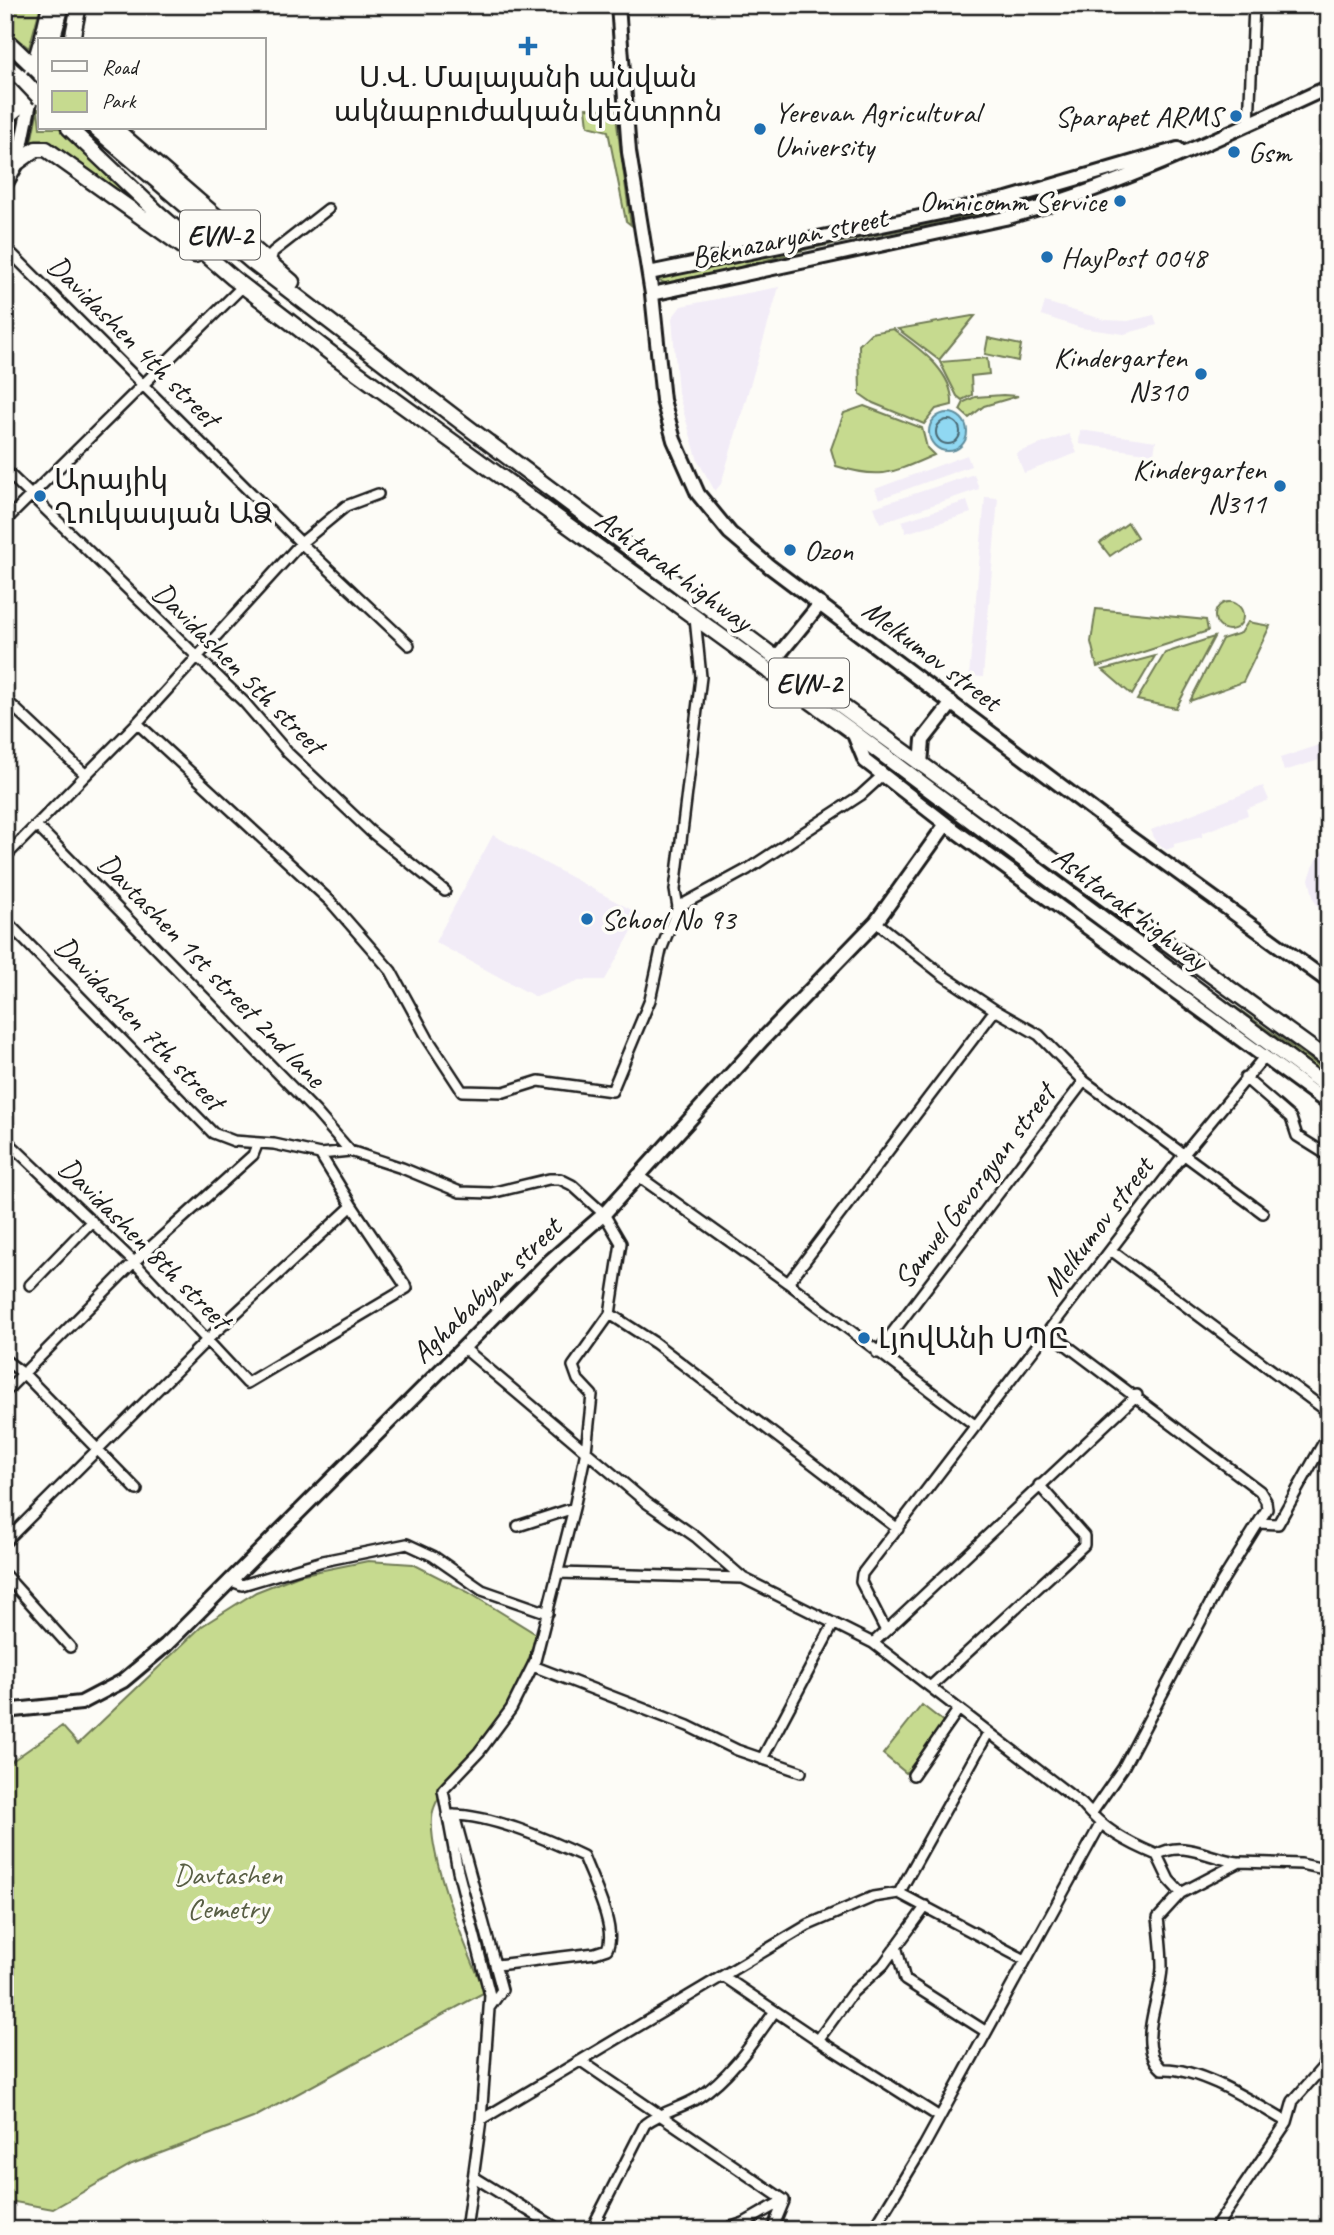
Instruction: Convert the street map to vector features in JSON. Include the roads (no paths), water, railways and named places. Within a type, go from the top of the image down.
[{"type":"main road","points":[[42,38],[50,5]]},
{"type":"main road","points":[[53,38],[62,5]]},
{"type":"main road","points":[[72,38],[79,5]]},
{"type":"main road","points":[[5,39],[37,71],[36,97]]},
{"type":"main road","points":[[5,64],[36,97]]},
{"type":"main road","points":[[5,104],[24,89],[37,71]]},
{"type":"main road","points":[[5,118],[36,97]]},
{"type":"main road","name":"Ashtarak highway","points":[[71,130],[158,213],[238,282],[333,355],[853,732],[1329,1088]]},
{"type":"main road","name":"Ashtarak highway","points":[[97,130],[190,212],[469,428],[776,658],[1329,1061]]},
{"type":"main road","points":[[116,130],[190,196],[270,261],[350,335]]},
{"type":"main road","points":[[18,162],[36,149],[46,149],[191,253],[238,282]]},
{"type":"main road","points":[[459,444],[469,428]]},
{"type":"main road","points":[[1140,949],[1152,933]]},
{"type":"street","name":"Melkumov street","points":[[618,5],[629,152],[652,294],[663,400],[688,475],[698,495],[730,533],[820,604],[1329,982]]},
{"type":"street","points":[[1249,122],[1254,5]]},
{"type":"street","name":"Beknazaryan street","points":[[652,294],[1005,218],[1058,204],[1162,164],[1329,85]]},
{"type":"street","points":[[5,185],[18,162],[36,97]]},
{"type":"street","name":"Beknazaryan street","points":[[649,273],[1007,199],[1160,155],[1249,122]]},
{"type":"street","points":[[5,151],[18,162]]},
{"type":"street","points":[[270,261],[272,252],[328,209]]},
{"type":"street","name":"Davidashen 4th street","points":[[5,247],[301,543],[409,645]]},
{"type":"street","points":[[5,521],[143,384],[238,282]]},
{"type":"street","name":"Davidashen 5th street","points":[[5,471],[244,702],[288,753],[370,831],[445,891]]},
{"type":"street","points":[[5,857],[137,723],[301,543],[346,506],[378,494]]},
{"type":"street","points":[[776,658],[820,604]]},
{"type":"street","points":[[137,723],[330,901],[391,971],[428,1039],[463,1091],[504,1092],[539,1081],[612,1091],[650,1000],[662,950],[678,907],[676,890],[701,677],[695,618]]},
{"type":"street","points":[[5,699],[86,775]]},
{"type":"street","points":[[921,764],[923,740],[952,703]]},
{"type":"street","points":[[853,732],[860,755],[883,775],[1329,1104]]},
{"type":"street","points":[[678,907],[748,869],[861,794],[883,775]]},
{"type":"street","name":"Aghababyan street","points":[[5,1711],[81,1703],[123,1681],[166,1645],[465,1349],[550,1261],[604,1214],[637,1175],[876,922],[946,824]]},
{"type":"street","name":"Davtashen 1st street 2nd lane","points":[[37,826],[316,1112],[350,1152]]},
{"type":"street","name":"Davidashen 7th street","points":[[5,920],[194,1117],[213,1133],[257,1145],[274,1144],[320,1154],[350,1152],[402,1168],[460,1192],[491,1193],[549,1179],[572,1185],[604,1214],[621,1243],[610,1314]]},
{"type":"street","points":[[876,922],[944,976],[1039,1035],[1084,1082],[1263,1213]]},
{"type":"street","points":[[788,1283],[995,1010]]},
{"type":"street","name":"Melkumov street","points":[[886,1631],[861,1582],[862,1574],[1184,1154],[1264,1057]]},
{"type":"street","points":[[1245,1078],[1291,1118],[1297,1136],[1329,1156]]},
{"type":"street","name":"Samvel Gevorqyan street","points":[[877,1353],[1084,1082]]},
{"type":"street","name":"Davidashen 8th street","points":[[5,1139],[134,1262],[247,1383],[407,1288],[352,1206]]},
{"type":"street","points":[[5,1392],[134,1262],[253,1155],[257,1145]]},
{"type":"street","points":[[5,1542],[208,1339],[352,1206],[320,1154]]},
{"type":"street","points":[[637,1175],[788,1283],[976,1426]]},
{"type":"street","points":[[30,1285],[92,1221]]},
{"type":"street","points":[[1112,1251],[1324,1409],[1329,1424]]},
{"type":"street","points":[[489,2008],[502,1992],[497,1965],[443,1790],[479,1752],[510,1709],[533,1666],[586,1451],[592,1395],[579,1380],[573,1366],[610,1314],[655,1343],[898,1529]]},
{"type":"street","points":[[1049,1332],[1137,1395],[1260,1491],[1267,1509],[1221,1583],[1123,1768],[1091,1815]]},
{"type":"street","points":[[465,1349],[647,1503],[696,1537],[743,1578],[873,1643],[1082,1804],[1100,1825],[1119,1839],[1157,1855],[1169,1880],[1181,1893]]},
{"type":"street","points":[[5,1360],[24,1374],[137,1490]]},
{"type":"street","points":[[873,1643],[1137,1395]]},
{"type":"street","points":[[1258,1523],[1278,1524],[1329,1433]]},
{"type":"street","points":[[930,1686],[1084,1545],[1084,1536],[1039,1485]]},
{"type":"street","points":[[519,1527],[574,1508]]},
{"type":"street","points":[[229,1580],[242,1585],[335,1558],[407,1544],[433,1556],[482,1590],[548,1613]]},
{"type":"street","points":[[558,1573],[743,1578]]},
{"type":"street","points":[[5,1575],[70,1647]]},
{"type":"street","points":[[762,1759],[834,1623]]},
{"type":"street","points":[[533,1666],[688,1726],[762,1759],[801,1772]]},
{"type":"street","points":[[913,1775],[958,1710]]},
{"type":"street","points":[[899,1894],[988,1733]]},
{"type":"street","points":[[451,1815],[487,1821],[583,1856],[610,1933],[607,1949],[596,1953],[497,1965]]},
{"type":"street","points":[[451,1815],[458,1871],[490,1995],[481,2120],[466,2230]]},
{"type":"street","points":[[873,2230],[918,2156],[1100,1825]]},
{"type":"street","points":[[1157,1855],[1167,1849],[1182,1846],[1221,1860],[1292,1864],[1329,1870]]},
{"type":"street","points":[[1240,1862],[1181,1893],[1158,1918],[1162,1970],[1150,2035],[1153,2061],[1162,2069],[1176,2068],[1237,2094],[1287,2122]]},
{"type":"street","points":[[481,2120],[808,1925],[873,1897],[899,1894],[1025,1960]]},
{"type":"street","points":[[818,2040],[853,1992],[883,1965],[926,1906]]},
{"type":"street","points":[[896,1946],[905,1980],[985,2031]]},
{"type":"street","points":[[723,1976],[938,2116]]},
{"type":"street","points":[[591,2230],[645,2124],[658,2113],[698,2098],[739,2061],[775,2011]]},
{"type":"street","points":[[1214,2230],[1287,2122],[1293,2101],[1329,2060]]},
{"type":"street","points":[[581,2061],[784,2200]]},
{"type":"street","points":[[474,2177],[560,2230]]},
{"type":"street","points":[[723,2230],[744,2223],[784,2200]]},
{"type":"street","points":[[772,2230],[784,2200]]},
{"type":"water","points":[[948,413],[961,419],[967,432],[961,445],[948,451],[935,445],[929,432],[935,419]]},
{"type":"place","name":"Ս.Վ. Մալայանի անվան ակնաբուժական կենտրոն","points":[[528,46]]},
{"type":"place","name":"Sparapet ARMS","points":[[1236,116]]},
{"type":"place","name":"Yerevan Agricultural University","points":[[760,129]]},
{"type":"place","name":"Gsm","points":[[1234,152]]},
{"type":"place","name":"Omnicomm Service","points":[[1120,201]]},
{"type":"place","name":"HayPost 0048","points":[[1047,257]]},
{"type":"place","name":"Kindergarten N310","points":[[1201,374]]},
{"type":"place","name":"Kindergarten N311","points":[[1280,486]]},
{"type":"place","name":"Արայիկ Ղուկասյան ԱՁ","points":[[40,496]]},
{"type":"place","name":"Ozon","points":[[790,550]]},
{"type":"place","name":"School No 93","points":[[587,919]]},
{"type":"place","name":"ԼյովԱնի ՍՊԸ","points":[[864,1338]]},
{"type":"park label","name":"Davtashen Cemetry","points":[[228,1891]]}]
